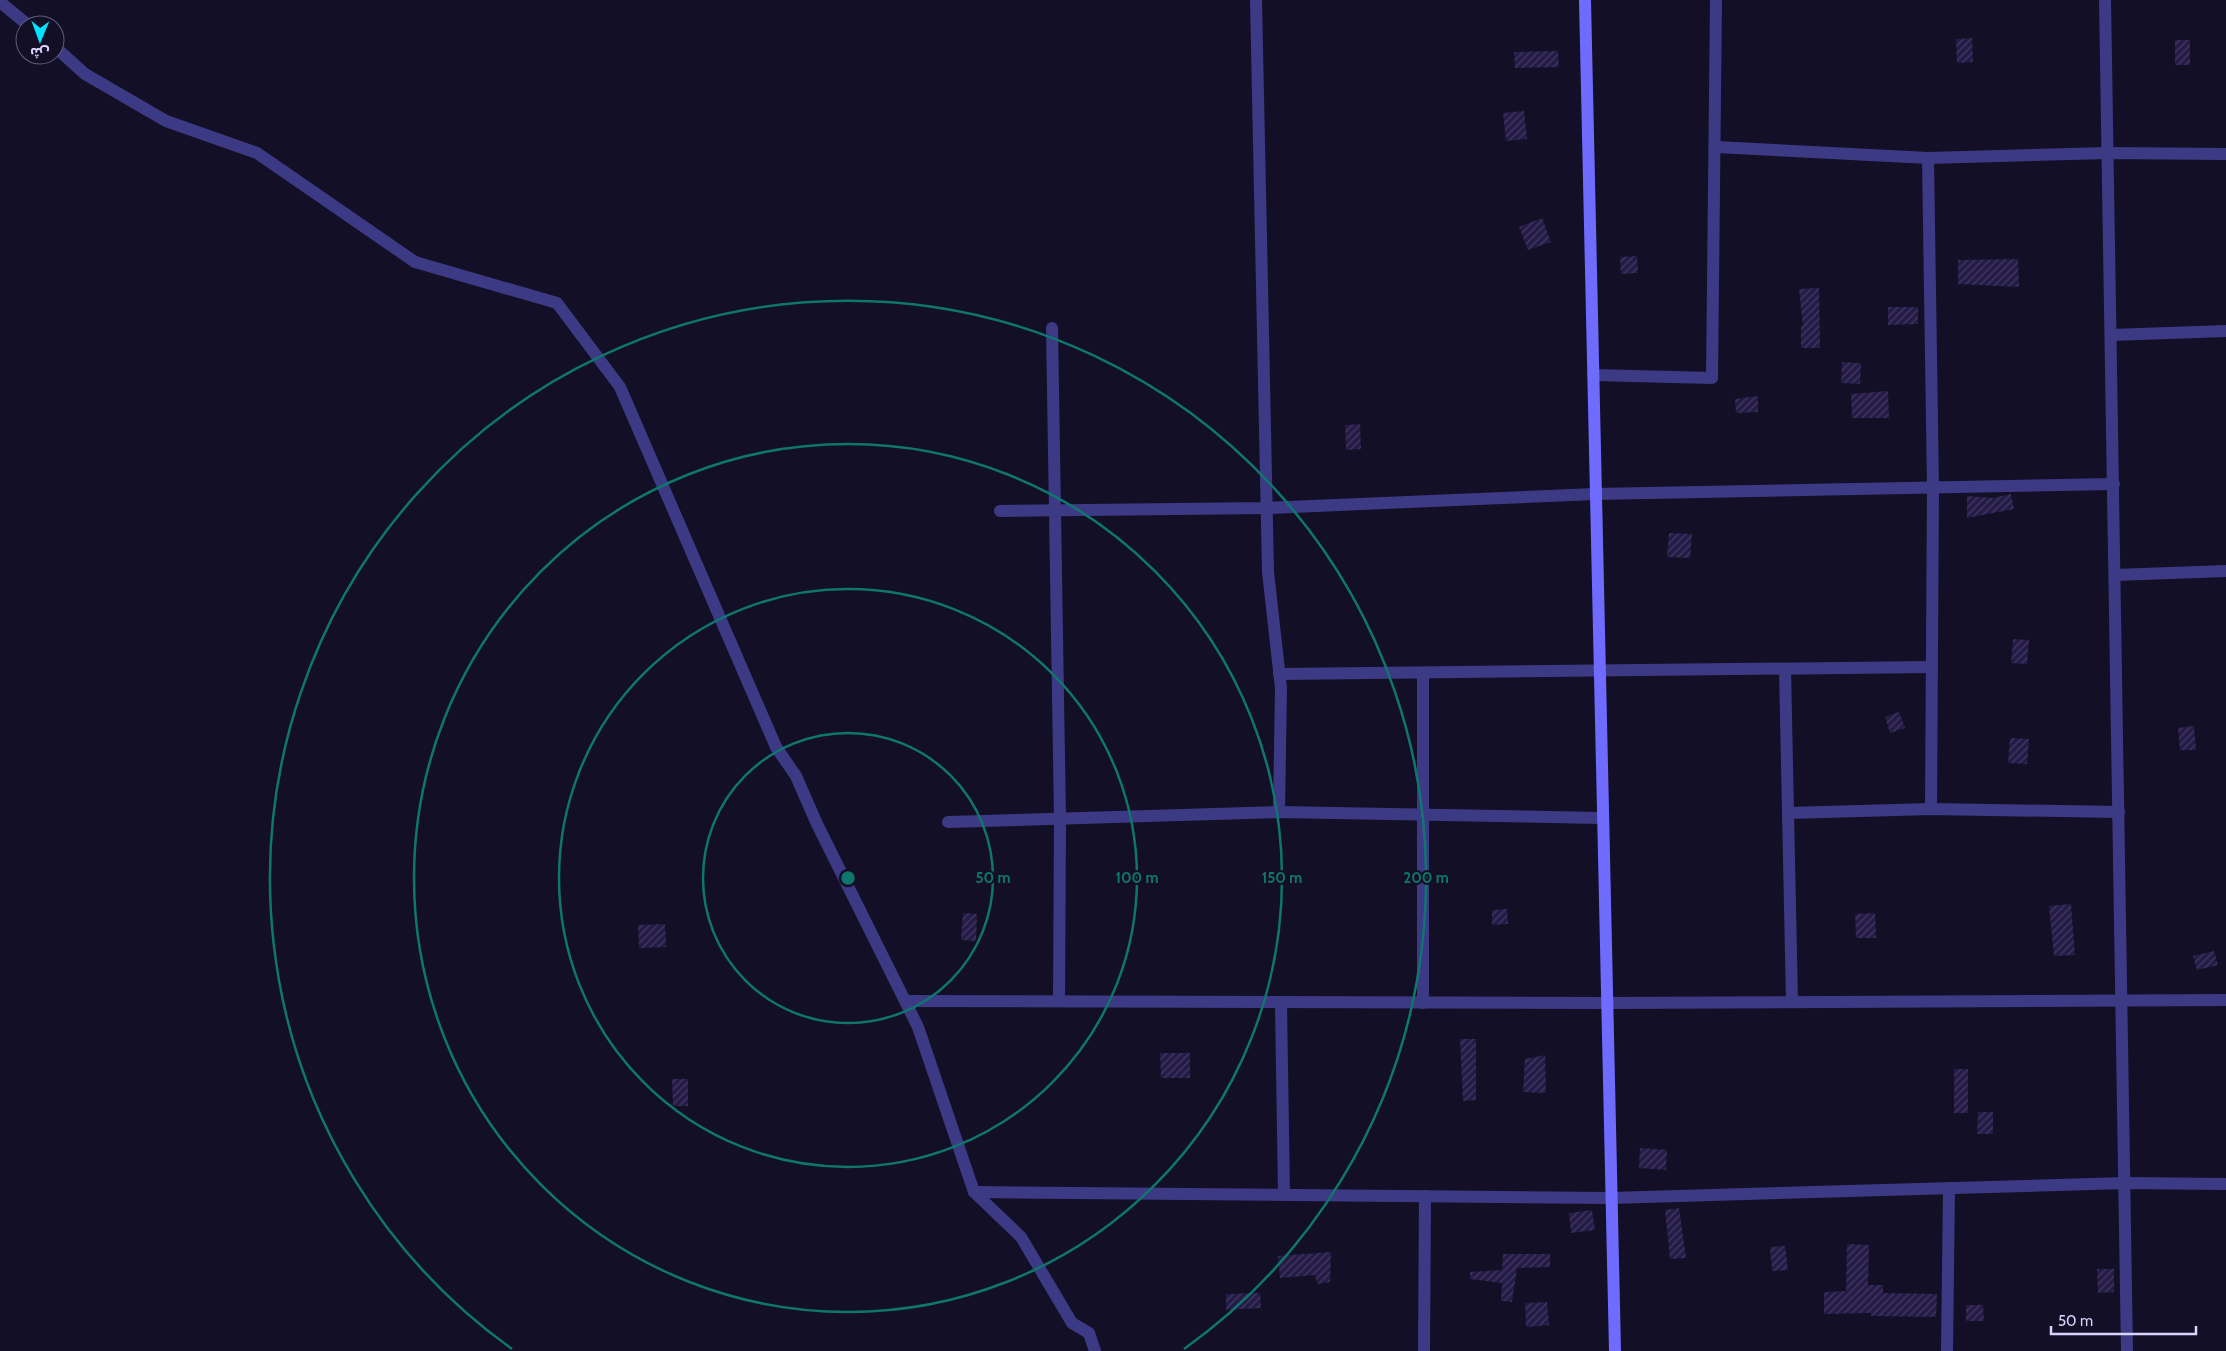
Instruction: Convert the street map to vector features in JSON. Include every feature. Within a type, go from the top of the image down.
[{"type":"main road","points":[[1585,0],[1614,1351]]},
{"type":"street","points":[[1256,0],[1268,572],[1281,688],[1279,812]]},
{"type":"street","points":[[1593,375],[1712,378],[1716,147],[1716,0]]},
{"type":"street","points":[[2105,0],[2127,1351]]},
{"type":"street","points":[[0,2],[16,15]]},
{"type":"street","points":[[65,56],[85,74],[166,121],[257,153],[415,262],[557,303],[620,387],[776,747],[796,776],[918,1027],[974,1192],[1021,1238],[1072,1322],[1089,1333],[1095,1351]]},
{"type":"street","points":[[1716,147],[1928,158],[2108,153],[2226,154]]},
{"type":"street","points":[[1928,158],[1933,488],[1931,809]]},
{"type":"street","points":[[1052,328],[1060,819],[1059,1001]]},
{"type":"street","points":[[2111,335],[2226,331]]},
{"type":"street","points":[[1000,511],[1267,508],[1595,494],[2114,484]]},
{"type":"street","points":[[2115,575],[2226,571]]},
{"type":"street","points":[[1279,674],[1931,667]]},
{"type":"street","points":[[1785,669],[1792,1002]]},
{"type":"street","points":[[1423,673],[1423,1003]]},
{"type":"street","points":[[1788,813],[1931,809],[2119,812]]},
{"type":"street","points":[[948,822],[1279,812],[1602,818]]},
{"type":"street","points":[[906,1001],[1606,1003],[2226,1000]]},
{"type":"street","points":[[1280,1002],[1284,1195]]},
{"type":"street","points":[[974,1192],[1610,1198],[2124,1183],[2226,1184]]},
{"type":"street","points":[[1947,1351],[1950,1188]]},
{"type":"street","points":[[1424,1351],[1425,1196]]},
{"type":"building","points":[[1972,38],[1973,62],[1957,63],[1956,39]]},
{"type":"building","points":[[2175,40],[2190,40],[2190,65],[2175,65]]},
{"type":"building","points":[[1558,51],[1559,67],[1515,68],[1514,52]]},
{"type":"building","points":[[1524,111],[1527,139],[1506,141],[1503,113]]},
{"type":"building","points":[[1542,218],[1551,242],[1528,250],[1519,227]]},
{"type":"building","points":[[1637,256],[1638,273],[1621,274],[1620,257]]},
{"type":"building","points":[[2018,259],[2019,287],[1958,284],[1958,260]]},
{"type":"building","points":[[1819,288],[1820,348],[1801,348],[1801,326],[1803,326],[1799,289]]},
{"type":"building","points":[[1888,307],[1918,307],[1918,324],[1888,325]]},
{"type":"building","points":[[1842,362],[1861,363],[1860,384],[1841,383]]},
{"type":"building","points":[[1888,391],[1889,418],[1852,418],[1851,394]]},
{"type":"building","points":[[1758,396],[1758,412],[1736,413],[1735,399]]},
{"type":"building","points":[[1360,424],[1361,449],[1346,450],[1345,425]]},
{"type":"building","points":[[2011,494],[2014,509],[1967,518],[1967,496],[1992,498]]},
{"type":"building","points":[[1669,533],[1692,534],[1690,558],[1667,557]]},
{"type":"building","points":[[2013,639],[2029,640],[2027,664],[2011,663]]},
{"type":"building","points":[[1899,712],[1905,728],[1890,733],[1885,717]]},
{"type":"building","points":[[2194,726],[2196,750],[2180,750],[2178,728]]},
{"type":"building","points":[[2010,738],[2029,739],[2027,764],[2008,763]]},
{"type":"building","points":[[2071,904],[2075,955],[2054,956],[2049,906]]},
{"type":"building","points":[[1507,909],[1508,924],[1492,925],[1492,910]]},
{"type":"building","points":[[963,913],[977,914],[976,941],[961,940]]},
{"type":"building","points":[[1875,913],[1876,938],[1856,938],[1855,914]]},
{"type":"building","points":[[665,924],[666,947],[639,948],[638,925]]},
{"type":"building","points":[[2214,951],[2218,965],[2197,970],[2193,956]]},
{"type":"building","points":[[1460,1039],[1476,1039],[1476,1100],[1463,1101]]},
{"type":"building","points":[[1160,1053],[1190,1053],[1190,1078],[1161,1078]]},
{"type":"building","points":[[1545,1055],[1546,1093],[1523,1092],[1525,1059]]},
{"type":"building","points":[[1954,1069],[1968,1069],[1968,1113],[1954,1113]]},
{"type":"building","points":[[672,1079],[688,1079],[688,1106],[673,1106]]},
{"type":"building","points":[[1978,1112],[1993,1112],[1993,1134],[1977,1134]]},
{"type":"building","points":[[1640,1148],[1667,1150],[1666,1170],[1639,1168]]},
{"type":"building","points":[[1679,1208],[1686,1258],[1670,1259],[1665,1210]]},
{"type":"building","points":[[1592,1210],[1595,1230],[1571,1233],[1569,1213]]},
{"type":"building","points":[[1847,1244],[1869,1245],[1868,1285],[1883,1285],[1883,1293],[1937,1294],[1936,1317],[1871,1316],[1871,1313],[1824,1314],[1824,1292],[1846,1291]]},
{"type":"building","points":[[1785,1246],[1788,1270],[1772,1271],[1770,1247]]},
{"type":"building","points":[[1331,1252],[1330,1282],[1317,1284],[1315,1275],[1280,1278],[1278,1256]]},
{"type":"building","points":[[1503,1254],[1550,1254],[1550,1267],[1517,1268],[1512,1302],[1501,1301],[1502,1283],[1470,1279],[1470,1272],[1502,1270]]},
{"type":"building","points":[[2097,1269],[2114,1269],[2114,1292],[2098,1293]]},
{"type":"building","points":[[1260,1293],[1261,1308],[1226,1310],[1226,1294]]},
{"type":"building","points":[[1547,1302],[1549,1325],[1526,1327],[1525,1303]]},
{"type":"building","points":[[1966,1305],[1983,1305],[1984,1321],[1966,1321]]}]
